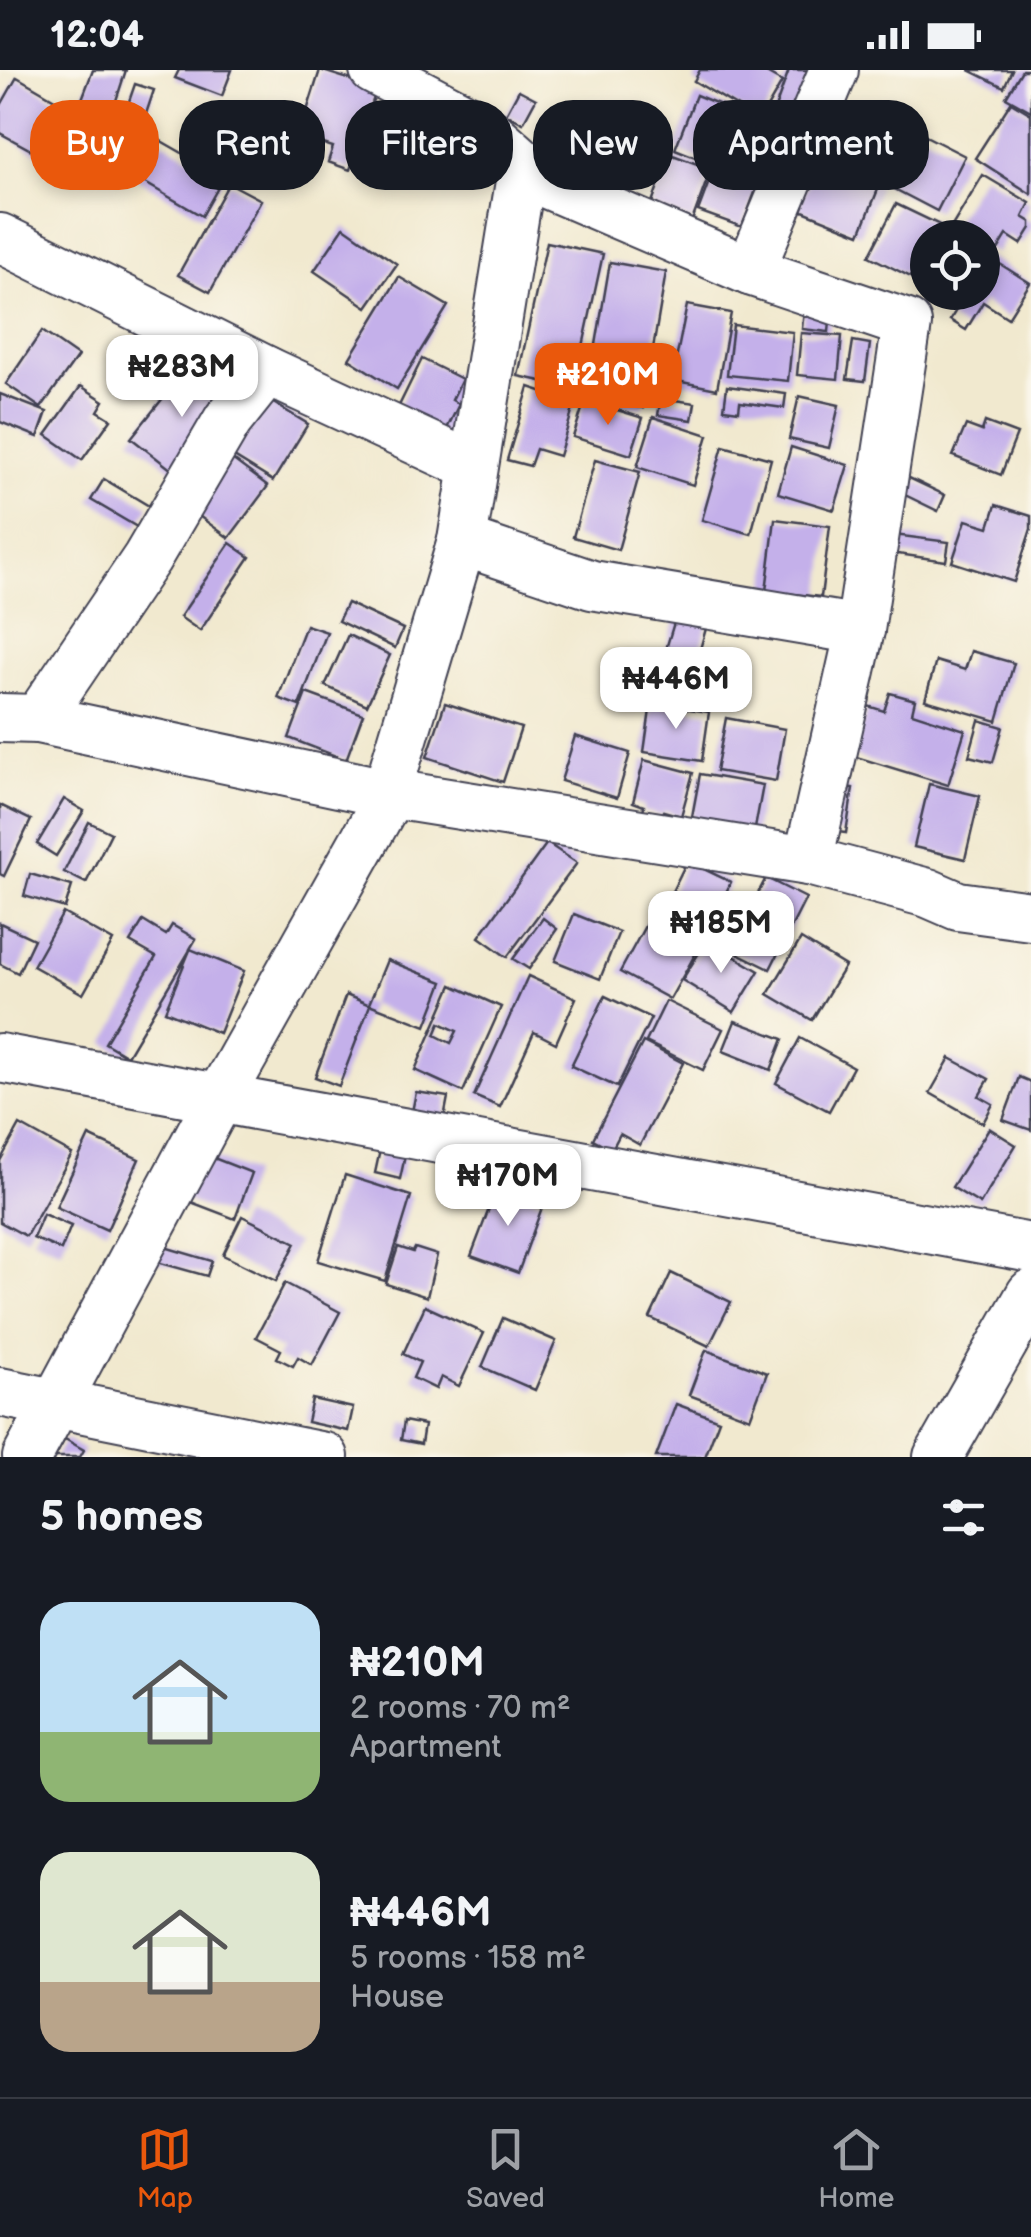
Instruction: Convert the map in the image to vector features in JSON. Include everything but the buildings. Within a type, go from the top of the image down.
[{"type":"street","points":[[374,70],[482,127],[529,184],[750,271],[907,324],[860,630],[808,862]]},
{"type":"street","points":[[750,271],[834,70]]},
{"type":"street","points":[[26,1457],[219,1099],[382,809],[462,541],[472,466],[529,184]]},
{"type":"street","points":[[0,238],[267,371],[472,466]]},
{"type":"street","points":[[267,371],[228,420],[147,558],[19,719],[386,793],[808,862],[928,894],[958,906],[1031,916]]},
{"type":"street","points":[[462,541],[592,585],[860,630]]},
{"type":"street","points":[[0,1058],[1031,1248]]},
{"type":"street","points":[[938,1457],[1031,1294]]},
{"type":"street","points":[[0,1392],[324,1457]]}]
